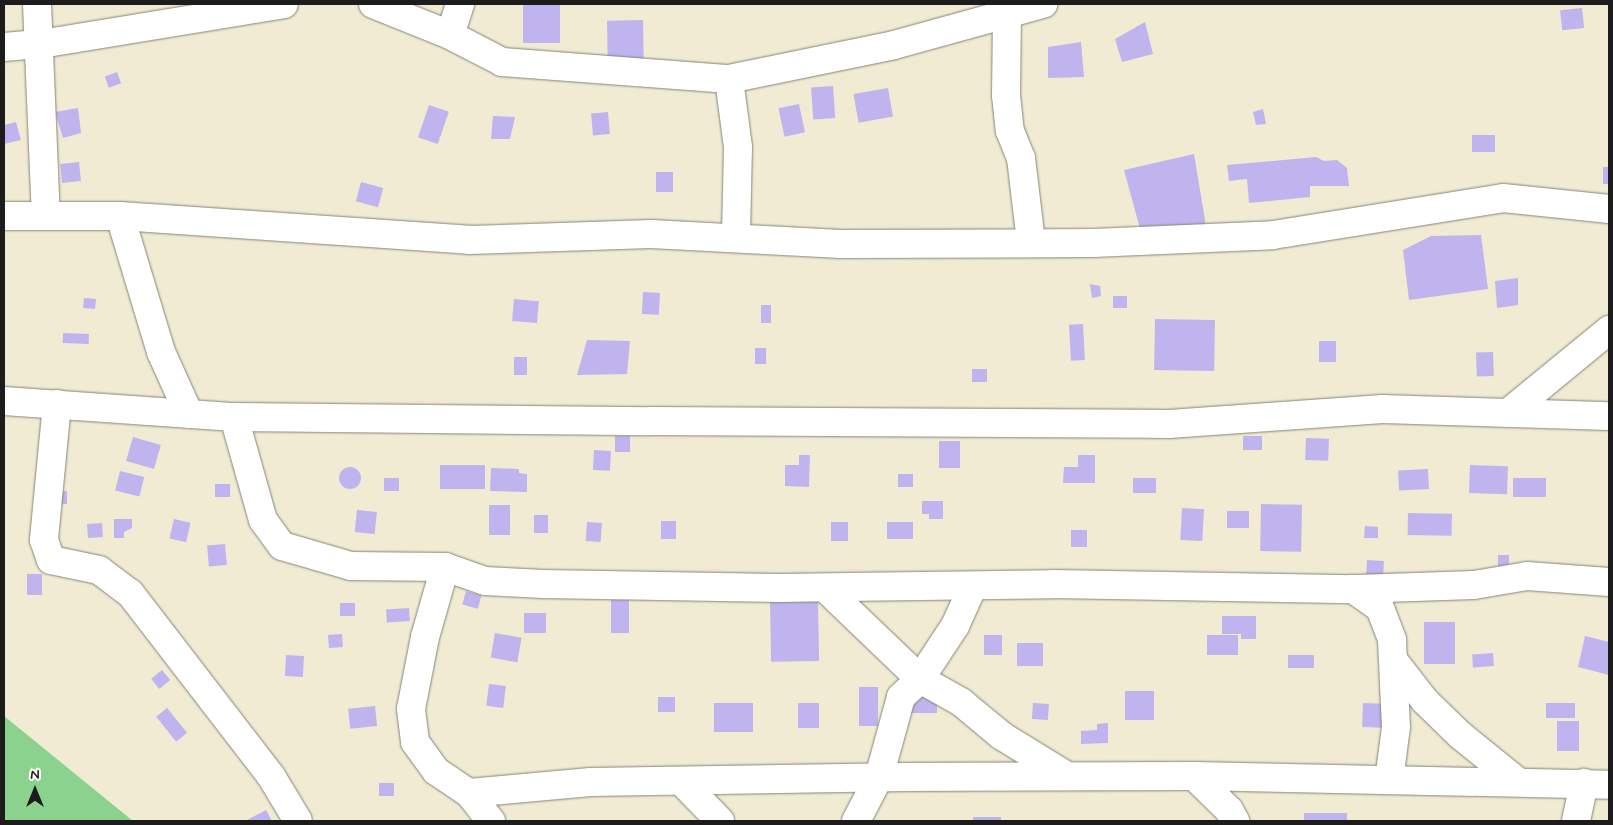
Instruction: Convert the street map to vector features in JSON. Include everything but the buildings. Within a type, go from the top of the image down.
[{"type":"street","points":[[37,4],[41,44],[46,216]]},
{"type":"street","points":[[4,47],[41,44],[270,4]]},
{"type":"street","points":[[374,4],[450,35],[502,62],[729,79],[894,45],[1043,4]]},
{"type":"street","points":[[450,35],[460,4]]},
{"type":"street","points":[[1007,14],[1006,95],[1010,131],[1021,158],[1031,242]]},
{"type":"street","points":[[729,79],[738,147],[736,238]]},
{"type":"street","points":[[4,216],[120,216],[469,240],[650,234],[841,244],[1093,243],[1273,235],[1503,198],[1609,209]]},
{"type":"street","points":[[120,216],[161,352],[189,414]]},
{"type":"street","points":[[1508,413],[1609,330]]},
{"type":"street","points":[[4,401],[234,417],[1169,424],[1382,409],[1609,416]]},
{"type":"street","points":[[57,404],[44,540],[51,560],[99,570],[130,593],[265,768],[298,821]]},
{"type":"street","points":[[234,417],[263,520],[282,546],[351,566],[445,567],[485,581],[826,588],[1053,584],[1353,588],[1474,585],[1527,576],[1609,582]]},
{"type":"street","points":[[445,567],[425,637],[411,709],[415,742],[436,771],[469,793],[491,821]]},
{"type":"street","points":[[856,821],[879,777],[901,697],[920,679],[955,626],[973,586]]},
{"type":"street","points":[[826,588],[920,679],[961,702],[1002,736],[1067,776]]},
{"type":"street","points":[[1353,588],[1380,608],[1392,640],[1396,727],[1389,780]]},
{"type":"street","points":[[1394,661],[1425,701],[1460,735],[1518,782]]},
{"type":"street","points":[[469,793],[591,782],[879,777],[1194,776],[1596,784],[1576,821]]},
{"type":"street","points":[[1194,776],[1229,810],[1235,821]]},
{"type":"street","points":[[681,781],[720,821]]},
{"type":"green space","points":[[4,716],[133,821],[4,821]]}]
